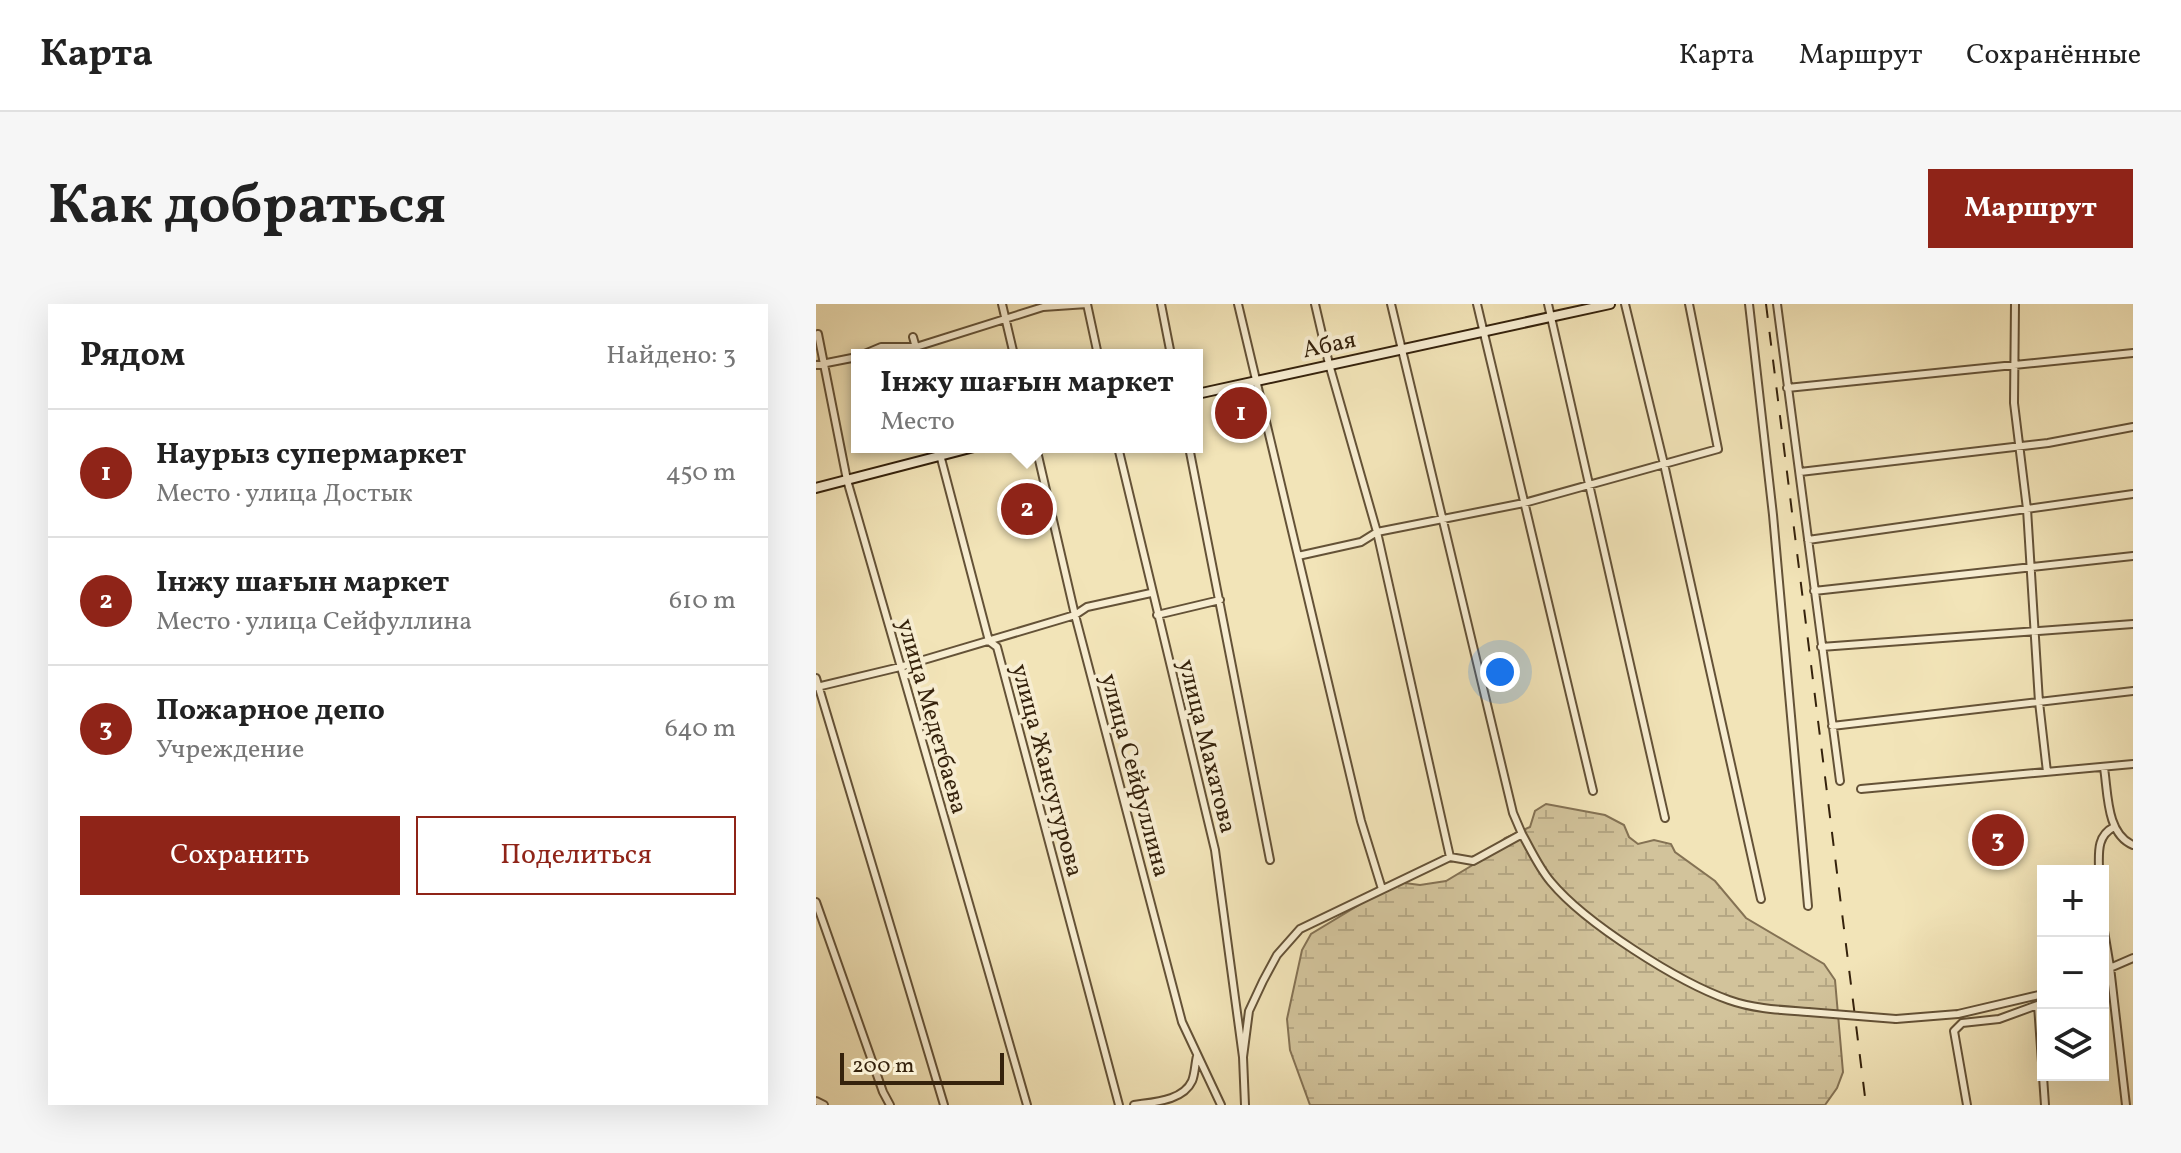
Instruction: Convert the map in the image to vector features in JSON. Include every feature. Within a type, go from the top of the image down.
[{"type":"street","points":[[1002,304],[1013,349]]},
{"type":"street","points":[[923,349],[1043,307],[1087,304],[1097,349]]},
{"type":"street","points":[[1161,304],[1170,349]]},
{"type":"street","points":[[1238,304],[1361,821],[1382,889]]},
{"type":"street","points":[[1315,304],[1377,532],[1450,857]]},
{"type":"street","points":[[1391,304],[1513,813],[1548,879],[1589,918],[1680,977],[1730,1001],[1778,1010],[1896,1019],[1958,1014],[2037,995]]},
{"type":"street","points":[[1477,304],[1593,791]]},
{"type":"street","points":[[1548,304],[1665,818]]},
{"type":"street","name":"Абая","points":[[1203,393],[1610,304]]},
{"type":"street","points":[[1625,304],[1761,899]]},
{"type":"street","points":[[1298,556],[1361,542],[1377,532],[1524,503],[1718,449],[1689,304]]},
{"type":"street","points":[[1749,304],[1773,515],[1808,906]]},
{"type":"street","points":[[1777,304],[1840,781]]},
{"type":"street","points":[[2015,304],[2014,365],[2019,446],[2027,509],[2039,702],[2047,772]]},
{"type":"street","name":"улица Медетбаева","points":[[818,334],[820,364],[847,480],[1027,1105]]},
{"type":"street","points":[[913,337],[916,349]]},
{"type":"street","points":[[876,349],[899,349]]},
{"type":"street","points":[[1787,388],[2133,353]]},
{"type":"street","points":[[820,364],[851,358]]},
{"type":"street","points":[[1800,472],[2019,446],[2133,427]]},
{"type":"street","points":[[816,488],[933,453]]},
{"type":"street","name":"улица Жансугурова","points":[[940,453],[989,641],[997,647],[1119,1105]]},
{"type":"street","name":"улица Сейфуллина","points":[[1037,453],[1075,615],[1182,1022],[1221,1105]]},
{"type":"street","name":"улица Махатова","points":[[1119,453],[1215,850],[1243,1057]]},
{"type":"street","points":[[1190,453],[1270,860]]},
{"type":"street","points":[[1808,540],[2133,494]]},
{"type":"street","points":[[1814,591],[2133,556]]},
{"type":"street","points":[[817,687],[989,641],[1075,615],[1087,607],[1151,593]]},
{"type":"street","points":[[1157,615],[1220,600]]},
{"type":"street","points":[[1821,647],[2133,624]]},
{"type":"street","points":[[816,678],[944,1105]]},
{"type":"street","points":[[1832,726],[2133,691]]},
{"type":"street","points":[[1861,789],[2133,764]]},
{"type":"street","points":[[2104,768],[2114,827],[2126,842],[2133,845]]},
{"type":"street","points":[[2099,865],[2100,839],[2114,827]]},
{"type":"street","points":[[1245,1105],[1243,1057],[1249,1011],[1277,955],[1300,929],[1450,857],[1473,861],[1522,834]]},
{"type":"street","points":[[816,902],[890,1105]]},
{"type":"street","points":[[2109,968],[2133,958]]},
{"type":"street","points":[[2109,977],[2126,1105]]},
{"type":"street","points":[[1967,1105],[1954,1031],[1962,1023],[1999,1019],[2037,1005]]},
{"type":"street","points":[[2041,1009],[2045,1105]]},
{"type":"street","points":[[1134,1105],[1168,1099],[1185,1091],[1192,1080],[1197,1056]]},
{"type":"street","points":[[816,1101],[824,1105]]},
{"type":"green space","points":[[1546,804],[1605,815],[1624,825],[1629,837],[1638,844],[1654,840],[1671,844],[1675,852],[1715,881],[1746,918],[1824,964],[1835,980],[1843,1072],[1825,1105],[1310,1105],[1290,1050],[1287,1019],[1302,950],[1311,934],[1397,882],[1420,885],[1446,881],[1476,863],[1505,838],[1530,827],[1535,811]]},
{"type":"railway","points":[[1766,304],[1866,1105]]},
{"type":"place","name":"Наурыз супермаркет","points":[[1241,413]]},
{"type":"place","name":"Інжу шағын маркет","points":[[1027,509]]},
{"type":"place","name":"Пожарное депо","points":[[1998,840]]}]
